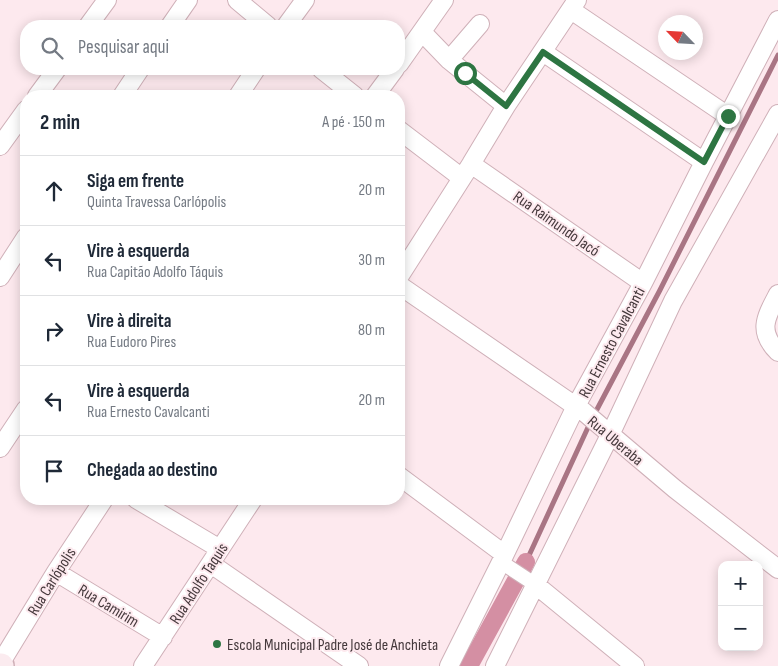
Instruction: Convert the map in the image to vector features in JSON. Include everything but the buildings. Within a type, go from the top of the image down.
[{"type":"street","points":[[92,20],[107,0]]},
{"type":"street","points":[[174,20],[188,0]]},
{"type":"street","points":[[237,0],[261,20]]},
{"type":"street","points":[[290,20],[304,0]]},
{"type":"street","points":[[405,56],[444,0]]},
{"type":"street","points":[[405,268],[506,106],[574,5],[728,116]]},
{"type":"street","name":"Rua Ernesto Cavalcanti","points":[[449,666],[778,20]]},
{"type":"street","points":[[449,60],[480,24]]},
{"type":"street","points":[[422,32],[449,60],[506,106]]},
{"type":"street","points":[[543,52],[704,162]]},
{"type":"street","points":[[41,90],[52,75]]},
{"type":"street","points":[[126,90],[136,75]]},
{"type":"street","points":[[242,90],[252,75]]},
{"type":"street","points":[[329,75],[347,90]]},
{"type":"street","points":[[379,90],[391,75]]},
{"type":"street","points":[[495,666],[530,581],[608,433],[673,300],[778,114]]},
{"type":"street","points":[[0,146],[20,118]]},
{"type":"street","name":"Rua Raimundo Jacó","points":[[405,134],[643,283]]},
{"type":"street","points":[[0,277],[20,247]]},
{"type":"street","name":"Rua Uberaba","points":[[405,289],[580,409],[676,490],[778,569]]},
{"type":"street","points":[[777,351],[767,337],[764,328],[768,312],[778,294]]},
{"type":"street","points":[[0,448],[20,418]]},
{"type":"street","points":[[405,481],[635,666]]},
{"type":"street","name":"Rua Carlópolis","points":[[0,665],[56,572],[100,505]]},
{"type":"street","points":[[146,505],[220,549]]},
{"type":"street","name":"Rua Adolfo Taquis","points":[[143,666],[248,505]]},
{"type":"street","points":[[210,564],[359,666]]},
{"type":"street","name":"Rua Camirim","points":[[56,572],[163,637]]},
{"type":"waterway","points":[[594,415],[660,290],[778,55]]},
{"type":"waterway","points":[[526,562],[590,423]]},
{"type":"waterway","points":[[469,666],[526,562]]},
{"type":"place","name":"Escola Municipal Padre José de Anchieta","points":[[217,644]]},
{"type":"route","points":[[465,73],[506,106],[543,52],[704,162],[728,116]]}]
